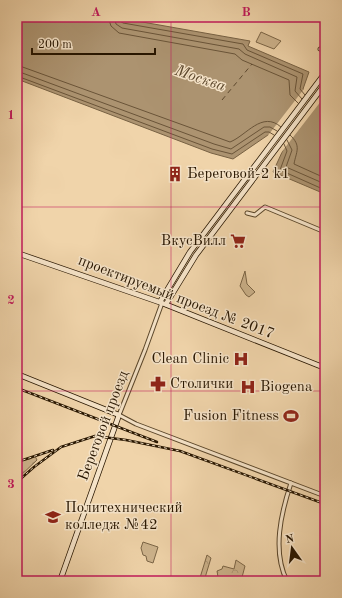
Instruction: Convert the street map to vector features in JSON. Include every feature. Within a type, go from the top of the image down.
[{"type":"street","points":[[320,49],[325,51]]},
{"type":"street","points":[[162,303],[190,252],[325,74]]},
{"type":"street","points":[[162,303],[235,202],[325,84]]},
{"type":"street","points":[[247,213],[255,214],[265,207],[325,232]]},
{"type":"street","name":"проектируемый проезд № 2017","points":[[17,253],[162,303],[325,368]]},
{"type":"street","name":"Береговой проезд","points":[[60,581],[119,414],[142,358],[162,303]]},
{"type":"street","points":[[17,374],[119,414],[143,426],[325,496]]},
{"type":"street","points":[[287,581],[280,551],[280,527],[291,483]]},
{"type":"green space","points":[[261,32],[281,41],[274,49],[256,42]]},
{"type":"green space","points":[[245,271],[247,284],[255,292],[249,297],[240,286]]},
{"type":"green space","points":[[35,456],[37,460],[17,479],[17,462],[30,459]]},
{"type":"green space","points":[[143,542],[158,547],[153,563],[147,561],[146,556],[143,555],[141,548]]},
{"type":"green space","points":[[207,555],[211,558],[204,581],[199,581]]},
{"type":"green space","points":[[236,560],[245,566],[241,581],[221,581],[218,577],[217,571],[222,569],[223,566],[234,569]]},
{"type":"water","name":"Москва","points":[[17,17],[114,17],[250,41],[248,46],[309,72],[303,89],[320,99],[325,96],[325,194],[273,172],[283,150],[268,135],[233,159],[211,153],[17,79]]},
{"type":"pier","points":[[307,85],[306,88],[320,97],[325,94],[325,96],[277,158],[281,150],[266,138]]},
{"type":"ferry route","points":[[222,100],[252,64]]},
{"type":"railway","points":[[17,388],[157,442]]},
{"type":"railway","points":[[17,482],[61,447],[95,436],[126,440],[180,451],[325,504]]},
{"type":"railway","points":[[17,462],[53,450]]},
{"type":"place","name":"Береговой-2 k1","points":[[175,174]]},
{"type":"place","name":"ВкусВилл","points":[[238,241]]},
{"type":"place","name":"Clean Clinic","points":[[241,359]]},
{"type":"place","name":"Столички","points":[[158,384]]},
{"type":"place","name":"Biogena","points":[[248,387]]},
{"type":"place","name":"Fusion Fitness","points":[[291,416]]},
{"type":"place","name":"Политехнический колледж №42","points":[[53,517]]}]
